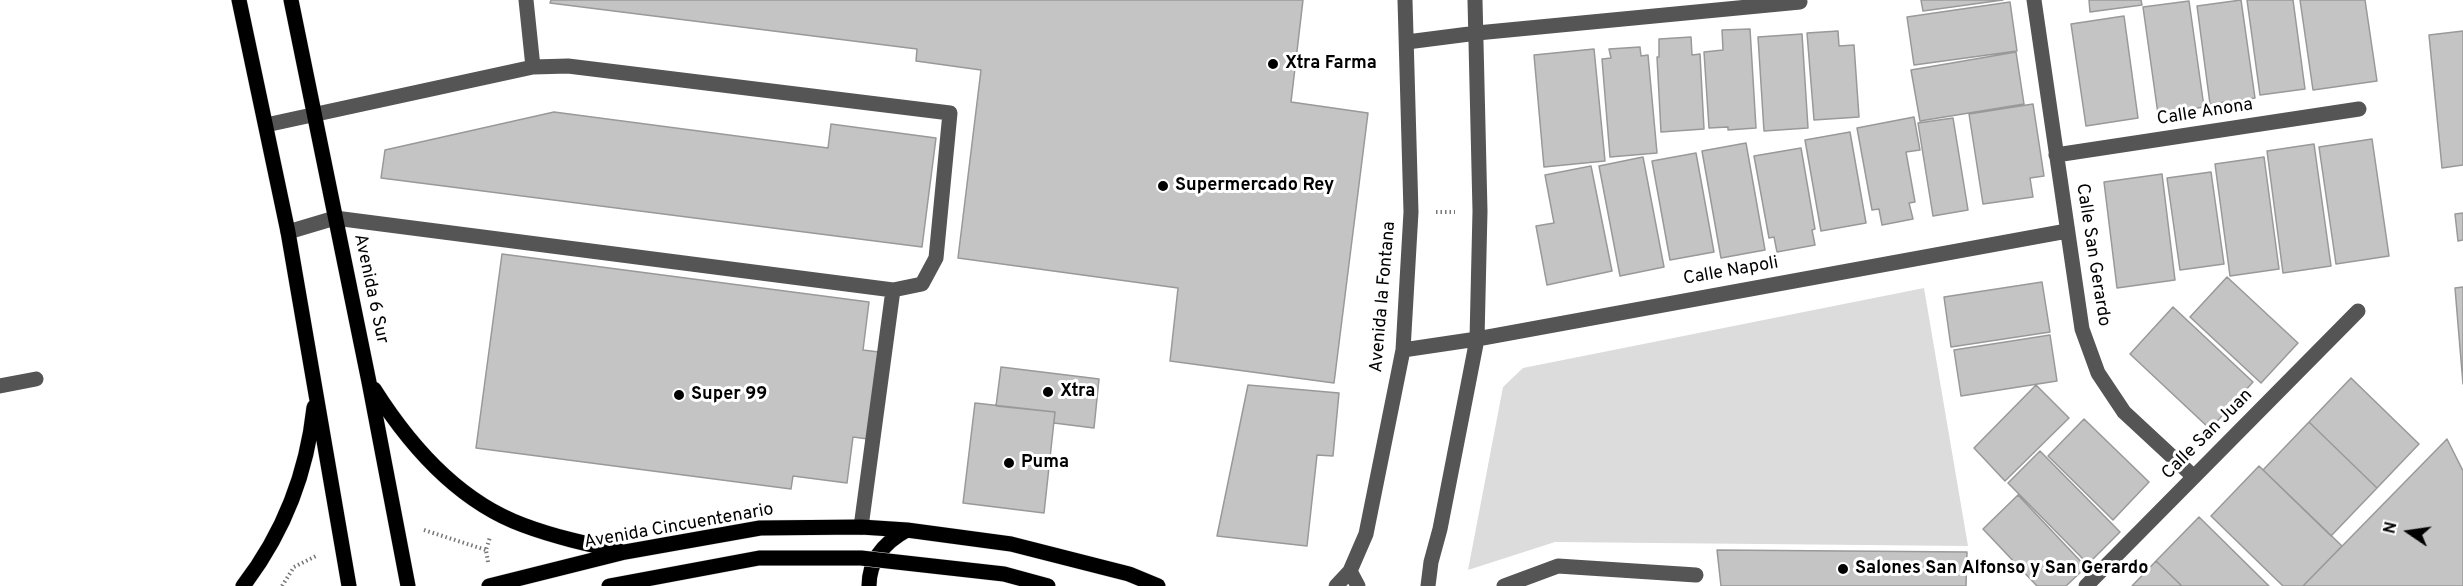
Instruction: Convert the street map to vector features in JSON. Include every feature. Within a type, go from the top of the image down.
[{"type":"main road","points":[[239,0],[288,232],[350,586]]},
{"type":"main road","name":"Avenida 6 Sur","points":[[291,0],[408,586]]},
{"type":"main road","points":[[369,382],[395,422],[436,468],[457,487],[498,514],[521,525],[562,538],[625,552]]},
{"type":"main road","points":[[243,586],[273,540],[298,484],[310,439],[315,392]]},
{"type":"main road","name":"Avenida Cincuentenario","points":[[491,586],[625,552],[760,528],[861,527],[907,530],[1011,544],[1129,574],[1158,586]]},
{"type":"main road","points":[[869,586],[872,567],[878,555],[896,536],[907,530]]},
{"type":"main road","points":[[609,586],[759,558],[861,558],[1004,574],[1048,586]]},
{"type":"street","points":[[526,0],[533,67]]},
{"type":"street","name":"Avenida la Fontana","points":[[1336,586],[1350,571],[1366,534],[1403,350],[1411,212],[1405,0]]},
{"type":"street","points":[[1428,586],[1431,562],[1440,529],[1478,339],[1480,211],[1475,0]]},
{"type":"street","name":"Calle San Gerardo","points":[[2034,0],[2082,329],[2098,373],[2124,412],[2194,477]]},
{"type":"street","points":[[1407,42],[1477,33],[1800,2]]},
{"type":"street","points":[[266,125],[533,67],[568,66],[950,113],[936,258],[922,284],[893,290],[335,218],[288,232]]},
{"type":"street","name":"Calle Anona","points":[[2056,156],[2359,109]]},
{"type":"street","name":"Calle Napoli","points":[[1403,350],[1478,339],[2067,231]]},
{"type":"street","points":[[861,527],[893,290]]},
{"type":"street","name":"Calle San Juan","points":[[2086,586],[2358,311]]},
{"type":"street","points":[[0,386],[36,379]]},
{"type":"street","points":[[1504,586],[1557,566],[1696,575]]},
{"type":"street","points":[[1350,571],[1358,586]]},
{"type":"path","points":[[1411,212],[1480,211]]},
{"type":"path","points":[[491,586],[486,550],[498,514]]},
{"type":"path","points":[[397,530],[427,530],[486,550]]},
{"type":"path","points":[[282,586],[294,567]]},
{"type":"shaded area","points":[[1924,288],[1968,546],[1555,542],[1468,570],[1503,387],[1523,368]]},
{"type":"building","name":"Supermercado Rey","points":[[551,0],[1303,0],[1291,102],[1368,113],[1334,383],[1170,361],[1178,288],[958,258],[981,70],[916,61],[917,49],[550,3]]},
{"type":"building","points":[[1921,0],[2003,0],[1923,11]]},
{"type":"building","points":[[2089,0],[2141,0],[2142,5],[2090,12]]},
{"type":"building","points":[[2241,0],[2255,98],[2210,104],[2197,6]]},
{"type":"building","points":[[2247,0],[2293,0],[2305,89],[2260,95]]},
{"type":"building","points":[[2300,0],[2365,0],[2377,81],[2313,90]]},
{"type":"building","points":[[2189,1],[2204,107],[2158,114],[2143,7]]},
{"type":"building","points":[[2010,2],[2017,51],[1914,65],[1907,17]]},
{"type":"building","points":[[2124,16],[2138,118],[2086,126],[2071,24]]},
{"type":"building","points":[[1750,29],[1756,128],[1728,130],[1728,127],[1709,128],[1704,52],[1723,50],[1722,30]]},
{"type":"building","points":[[1838,31],[1839,46],[1854,45],[1859,117],[1814,120],[1807,33]]},
{"type":"building","points":[[2463,31],[2463,165],[2442,168],[2429,35]]},
{"type":"building","points":[[1802,34],[1808,128],[1764,131],[1758,37]]},
{"type":"building","points":[[1691,37],[1692,55],[1700,54],[1704,129],[1661,132],[1657,57],[1659,57],[1659,39]]},
{"type":"building","points":[[1640,47],[1641,56],[1648,55],[1657,153],[1610,157],[1602,59],[1611,58],[1609,49]]},
{"type":"building","points":[[1594,49],[1605,161],[1544,167],[1534,55]]},
{"type":"building","points":[[2016,52],[2024,104],[1920,121],[1911,70]]},
{"type":"building","points":[[2033,104],[2044,176],[2030,178],[2033,197],[1983,204],[1969,114]]},
{"type":"building","points":[[554,112],[828,148],[831,124],[936,138],[922,247],[381,178],[385,150]]},
{"type":"building","points":[[1914,117],[1920,150],[1906,152],[1915,202],[1909,203],[1913,219],[1882,225],[1879,209],[1872,210],[1857,128]]},
{"type":"building","points":[[1953,118],[1968,210],[1933,216],[1918,123]]},
{"type":"building","points":[[1850,132],[1866,223],[1821,231],[1805,140]]},
{"type":"building","points":[[2372,139],[2389,256],[2336,264],[2319,147]]},
{"type":"building","points":[[1746,143],[1765,250],[1721,258],[1702,151]]},
{"type":"building","points":[[2314,144],[2331,266],[2283,273],[2267,151]]},
{"type":"building","points":[[1801,148],[1815,229],[1812,230],[1815,245],[1777,252],[1774,237],[1769,238],[1754,156]]},
{"type":"building","points":[[1696,153],[1714,252],[1670,260],[1652,161]]},
{"type":"building","points":[[1643,157],[1664,267],[1620,276],[1599,166]]},
{"type":"building","points":[[2264,157],[2279,269],[2230,276],[2215,164]]},
{"type":"building","points":[[1591,166],[1612,271],[1547,285],[1536,226],[1554,223],[1545,175]]},
{"type":"building","points":[[2211,172],[2224,264],[2180,270],[2167,178]]},
{"type":"building","points":[[2162,174],[2175,280],[2117,288],[2104,182]]},
{"type":"building","points":[[2463,213],[2463,240],[2458,241],[2455,214]]},
{"type":"building","name":"Super 99","points":[[502,254],[869,302],[863,350],[879,352],[868,439],[853,437],[847,483],[793,476],[791,489],[476,448]]},
{"type":"building","points":[[2227,277],[2298,343],[2261,383],[2190,317]]},
{"type":"building","points":[[2042,282],[2050,332],[1951,347],[1944,297]]},
{"type":"building","points":[[2463,287],[2463,384],[2455,288]]},
{"type":"building","points":[[2173,307],[2253,382],[2210,429],[2130,354]]},
{"type":"building","points":[[2050,335],[2057,381],[1961,396],[1954,350]]},
{"type":"building","name":"Xtra","points":[[1001,367],[1099,379],[1094,428],[1054,423],[1055,412],[996,406]]},
{"type":"building","points":[[2351,378],[2419,444],[2377,488],[2309,422]]},
{"type":"building","points":[[1248,385],[1339,393],[1333,456],[1317,455],[1307,546],[1217,536]]},
{"type":"building","points":[[2036,385],[2069,418],[2005,481],[1974,448]]},
{"type":"building","name":"Puma","points":[[975,403],[1055,412],[1044,513],[963,503]]},
{"type":"building","points":[[2084,419],[2149,482],[2113,520],[2048,456]]},
{"type":"building","points":[[2309,422],[2377,488],[2331,536],[2263,470]]},
{"type":"building","points":[[2447,439],[2463,471],[2463,586],[2303,586]]},
{"type":"building","points":[[2040,451],[2120,532],[2088,564],[2008,483]]},
{"type":"building","points":[[2259,466],[2342,546],[2303,586],[2283,586],[2211,516]]},
{"type":"building","points":[[2018,495],[2086,567],[2066,586],[2037,586],[1983,529]]},
{"type":"building","points":[[2199,517],[2269,586],[2182,586],[2156,561]]},
{"type":"building","name":"Salones San Alfonso y San Gerardo","points":[[1717,550],[1967,552],[1966,586],[1721,586]]},
{"type":"building","points":[[2156,561],[2182,586],[2132,586]]},
{"type":"place","name":"Xtra Farma","points":[[1273,64]]},
{"type":"place","name":"Supermercado Rey","points":[[1163,186]]},
{"type":"place","name":"Xtra","points":[[1048,392]]},
{"type":"place","name":"Super 99","points":[[679,395]]},
{"type":"place","name":"Puma","points":[[1009,463]]},
{"type":"place","name":"Salones San Alfonso y San Gerardo","points":[[1843,569]]}]
